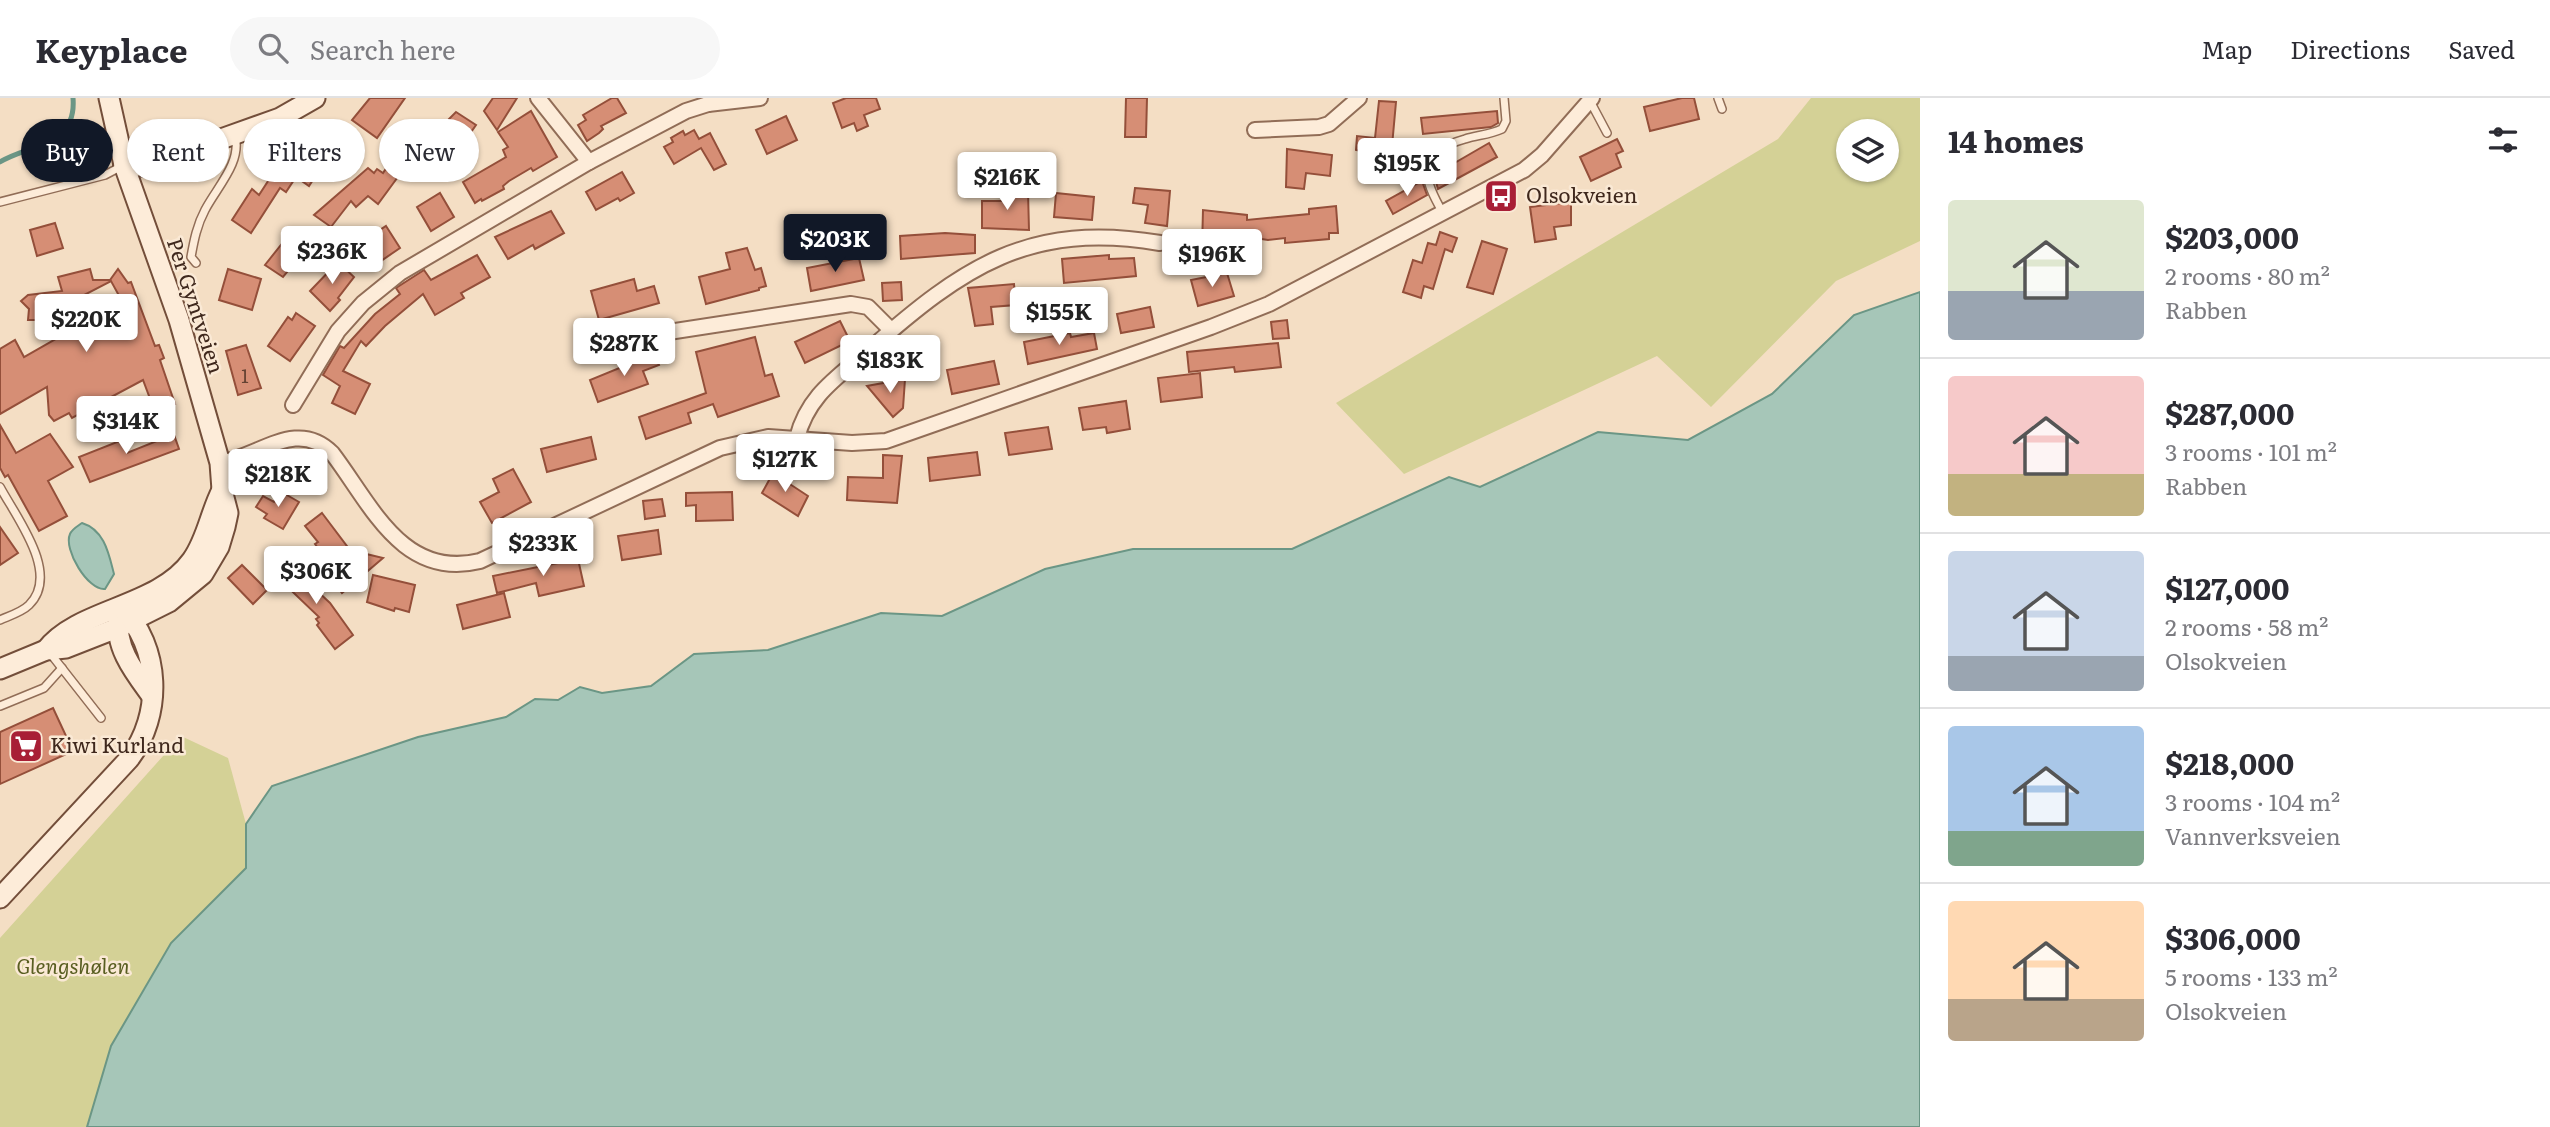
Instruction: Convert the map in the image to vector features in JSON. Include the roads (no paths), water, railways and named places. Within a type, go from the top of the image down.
[{"type":"main road","name":"Per Gyntveien","points":[[46,650],[66,649],[126,625],[189,588],[211,562],[219,547],[228,513],[222,490],[220,463],[178,320],[124,164],[109,98]]},
{"type":"main road","points":[[229,137],[280,118],[315,98]]},
{"type":"main road","points":[[0,669],[46,650],[57,635],[121,607],[170,581],[193,559],[222,490]]},
{"type":"main road","points":[[0,898],[139,746],[150,722],[154,678],[126,625],[121,607]]},
{"type":"street","points":[[538,98],[589,162]]},
{"type":"street","points":[[293,405],[338,331],[379,288],[422,258],[589,162],[686,111],[711,101],[760,98]]},
{"type":"street","points":[[1255,130],[1319,127],[1329,124],[1359,98]]},
{"type":"street","points":[[220,463],[285,440],[311,438],[321,442],[332,453],[402,545],[434,563],[457,565],[491,556],[720,448],[768,437],[868,443],[886,441],[1258,308],[1444,214],[1534,163],[1590,99]]},
{"type":"street","points":[[797,438],[802,419],[813,400],[891,330],[950,282],[976,268],[1018,250],[1063,239],[1117,237],[1160,243]]},
{"type":"street","points":[[623,339],[851,304],[868,307],[891,330]]},
{"type":"lane","points":[[1444,214],[1428,185],[1425,173],[1427,166],[1445,146],[1502,129],[1506,121],[1504,98]]},
{"type":"lane","points":[[1717,98],[1722,109]]},
{"type":"lane","points":[[1590,99],[1607,133]]},
{"type":"lane","points":[[229,138],[238,147],[229,170]]},
{"type":"lane","points":[[0,202],[105,176],[124,164]]},
{"type":"lane","points":[[196,263],[191,257],[196,230],[222,182]]},
{"type":"lane","points":[[0,488],[38,556],[41,584],[27,607],[0,620]]},
{"type":"lane","points":[[46,650],[101,718]]},
{"type":"lane","points":[[0,706],[44,688],[62,668]]},
{"type":"waterway","points":[[0,162],[49,142],[59,135],[72,114],[73,98]]},
{"type":"place","name":"Olsokveien","points":[[1501,196]]},
{"type":"place","name":"Kiwi Kurland","points":[[26,746]]},
{"type":"park label","name":"Glengshølen","points":[[73,967]]}]
